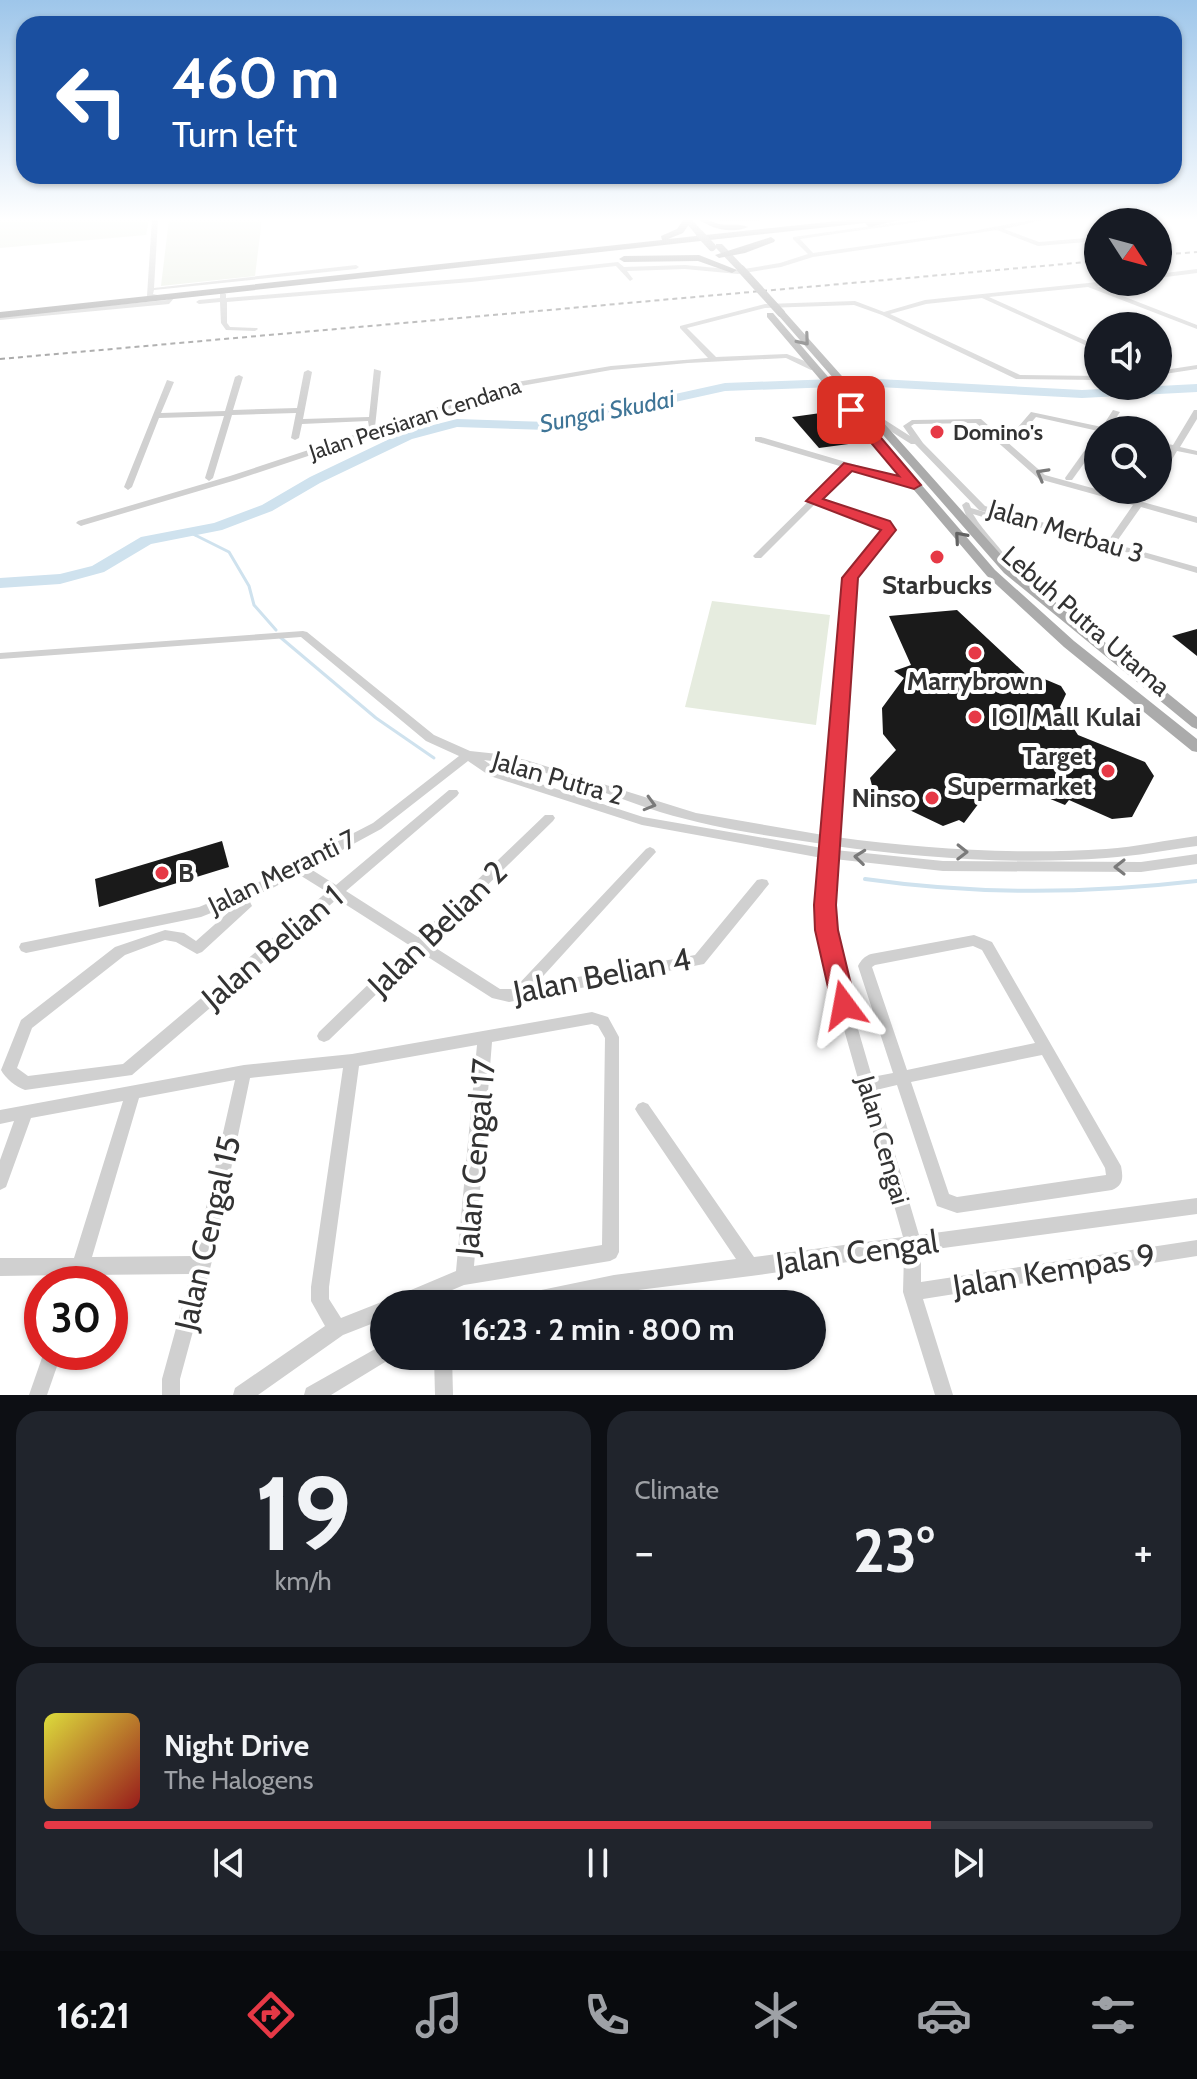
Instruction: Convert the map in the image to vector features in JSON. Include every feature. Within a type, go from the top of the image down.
[{"type":"highway","points":[[0,315],[268,284]]},
{"type":"highway","points":[[0,315],[152,292],[224,296],[289,284]]},
{"type":"main road","name":"Lebuh Putra Utama","points":[[747,284],[790,342],[860,410],[1008,570],[1197,724]]},
{"type":"main road","name":"Lebuh Putra Utama","points":[[751,284],[827,367],[914,485],[1025,606],[1197,747]]},
{"type":"street","points":[[152,292],[153,284]]},
{"type":"street","points":[[152,292],[233,284]]},
{"type":"street","points":[[199,302],[224,296],[384,284]]},
{"type":"street","points":[[884,314],[925,302],[1084,287]]},
{"type":"street","points":[[152,292],[186,296]]},
{"type":"street","points":[[0,315],[45,314],[169,302],[173,295]]},
{"type":"street","points":[[224,296],[224,323],[228,329],[255,329]]},
{"type":"street","points":[[1117,296],[1197,327]]},
{"type":"street","points":[[984,298],[1084,343]]},
{"type":"street","points":[[713,359],[682,327],[779,305],[855,303],[1025,378],[1084,378]]},
{"type":"street","points":[[790,342],[793,350],[787,356],[814,368]]},
{"type":"street","name":"Jalan Persiaran Cendana","points":[[81,523],[514,385],[611,368],[787,356]]},
{"type":"street","points":[[1172,371],[1197,367]]},
{"type":"street","points":[[376,430],[371,419],[377,371]]},
{"type":"street","points":[[295,438],[308,372]]},
{"type":"street","points":[[209,478],[239,377]]},
{"type":"street","points":[[128,487],[170,382]]},
{"type":"street","points":[[157,416],[300,410]]},
{"type":"street","name":"Jalan Merbau 3","points":[[860,410],[920,445],[982,508],[1108,547],[1197,570]]},
{"type":"street","points":[[1113,416],[1116,412]]},
{"type":"street","points":[[1172,452],[1196,412]]},
{"type":"street","points":[[1012,439],[1031,416],[1040,414],[1084,425]]},
{"type":"street","points":[[298,422],[371,419]]},
{"type":"street","points":[[920,445],[907,428],[909,424],[939,420],[983,423],[1042,477],[1197,520]]},
{"type":"street","points":[[758,439],[914,485]]},
{"type":"street","points":[[1174,448],[1197,453]]},
{"type":"street","points":[[1069,478],[1084,457]]},
{"type":"street","points":[[758,556],[849,466]]},
{"type":"street","points":[[965,492],[968,516],[1005,558],[1008,570]]},
{"type":"street","name":"Jalan Cengai","points":[[813,501],[888,527],[850,578],[826,875],[827,930],[867,1085],[913,1243],[912,1292],[944,1395]]},
{"type":"street","points":[[1108,547],[1138,505]]},
{"type":"street","points":[[967,510],[1108,547],[1197,577]]},
{"type":"street","points":[[0,656],[303,634],[430,738],[468,755]]},
{"type":"street","name":"Jalan Putra 2","points":[[468,755],[494,773],[608,812],[672,827],[829,847],[943,866],[1141,867],[1197,859]]},
{"type":"street","name":"Jalan Putra 2","points":[[468,755],[505,756],[615,794],[696,817],[829,847],[929,852],[1102,854],[1197,841]]},
{"type":"street","name":"Jalan Meranti 7","points":[[26,947],[201,912],[301,869],[377,826],[468,755]]},
{"type":"street","name":"Jalan Belian 1","points":[[245,906],[197,948],[179,937],[165,935],[120,951],[26,1024],[8,1066],[25,1083],[127,1070],[453,793]]},
{"type":"street","name":"Jalan Belian 2","points":[[324,1036],[549,818]]},
{"type":"street","points":[[517,995],[650,852]]},
{"type":"street","name":"Jalan Belian 4","points":[[301,869],[497,994],[517,995],[699,960],[762,884]]},
{"type":"street","points":[[981,941],[1044,1048],[1113,1166],[1115,1178],[1112,1182],[957,1205],[947,1203],[941,1195],[866,963],[981,941]]},
{"type":"street","points":[[0,1117],[244,1072],[352,1061],[592,1018],[603,1021],[612,1037],[612,1248],[607,1255],[464,1276],[431,1290]]},
{"type":"street","name":"Jalan Cengal 17","points":[[464,1276],[485,1037]]},
{"type":"street","points":[[867,1085],[1044,1048]]},
{"type":"street","points":[[337,1328],[320,1301],[320,1287],[352,1061]]},
{"type":"street","name":"Jalan Cengal 15","points":[[171,1395],[171,1379],[202,1265],[244,1072]]},
{"type":"street","points":[[81,1266],[133,1093]]},
{"type":"street","points":[[643,1109],[751,1267]]},
{"type":"street","points":[[0,1182],[25,1114]]},
{"type":"street","name":"Jalan Cengal","points":[[585,1290],[1197,1206]]},
{"type":"street","name":"Jalan Kempas 9","points":[[912,1292],[1197,1248]]},
{"type":"street","points":[[128,1271],[202,1265]]},
{"type":"street","points":[[0,1267],[24,1269]]},
{"type":"street","points":[[242,1395],[337,1328],[370,1315]]},
{"type":"street","points":[[313,1395],[370,1361]]},
{"type":"street","points":[[38,1395],[47,1370]]},
{"type":"street","points":[[443,1370],[444,1395]]},
{"type":"shaded area","points":[[712,601],[830,615],[816,725],[685,707]]},
{"type":"building","points":[[828,412],[856,443],[819,448],[792,417]]},
{"type":"building","name":"IOI Mall Kulai","points":[[957,610],[1031,679],[1042,678],[1061,686],[1066,694],[1060,707],[1078,735],[1145,762],[1154,776],[1132,817],[1112,819],[1069,800],[1065,805],[1043,796],[1004,798],[1001,791],[988,791],[964,823],[959,820],[943,826],[874,793],[870,778],[896,750],[883,734],[882,708],[904,678],[894,671],[911,665],[889,616]]},
{"type":"building","points":[[1197,629],[1197,656],[1172,636]]},
{"type":"building","name":"B","points":[[222,841],[229,867],[99,907],[95,879]]},
{"type":"waterway","name":"Sungai Skudai","points":[[0,583],[60,579],[98,569],[146,540],[217,527],[267,508],[315,480],[407,436],[457,423],[548,426],[725,387],[860,382],[1082,394],[1197,388]]},
{"type":"waterway","points":[[196,536],[193,534],[229,552],[249,586],[254,605],[276,630]]},
{"type":"waterway","points":[[280,637],[376,718],[434,758]]},
{"type":"waterway","points":[[865,879],[948,888],[1031,891],[1197,881]]},
{"type":"railway","points":[[0,359],[839,284]]},
{"type":"place","name":"Domino's","points":[[937,432]]},
{"type":"place","name":"Starbucks","points":[[937,557]]},
{"type":"place","name":"Marrybrown","points":[[975,653]]},
{"type":"place","name":"IOI Mall Kulai","points":[[975,717]]},
{"type":"place","name":"Target Supermarket","points":[[1108,771]]},
{"type":"place","name":"Ninso","points":[[932,798]]},
{"type":"place","name":"B","points":[[162,873]]},
{"type":"route","points":[[844,1005],[827,930],[825,905],[850,578],[889,530],[884,524],[813,501],[849,466],[914,485],[851,410]]}]
